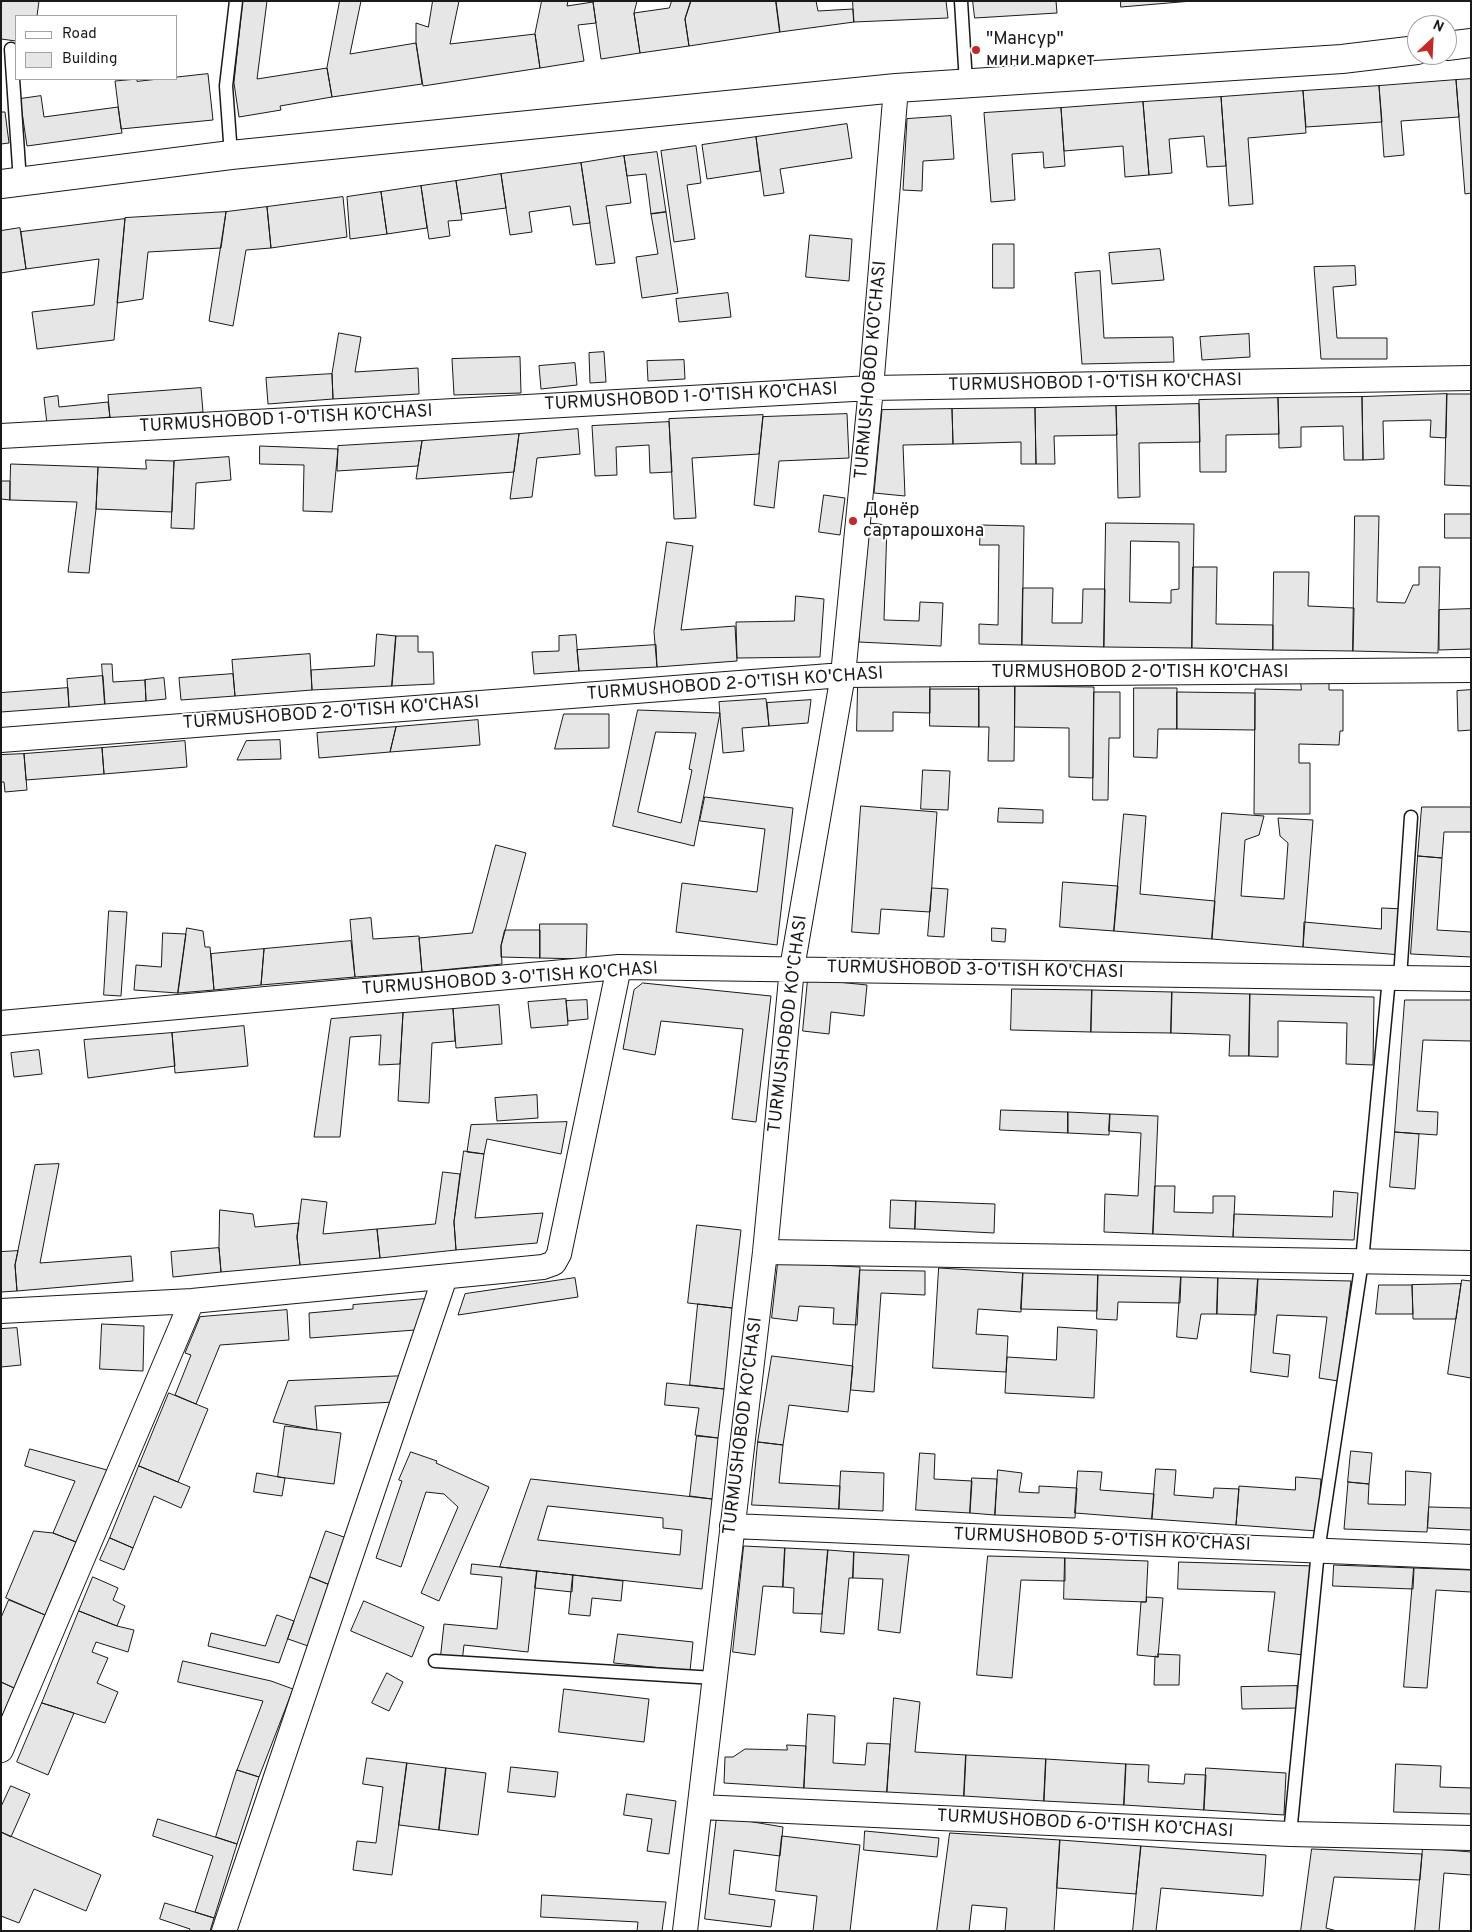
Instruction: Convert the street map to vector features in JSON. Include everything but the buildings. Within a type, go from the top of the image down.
[{"type":"street","points":[[1457,45],[1471,43]]},
{"type":"street","points":[[11,183],[231,155],[896,88],[1342,59],[1407,51]]},
{"type":"street","name":"TURMUSHOBOD KO'CHASI","points":[[685,1931],[765,1252],[792,968],[843,675],[871,388],[896,88]]},
{"type":"street","name":"TURMUSHOBOD 1-O'TISH KO'CHASI","points":[[1,436],[871,388],[1471,378]]},
{"type":"street","name":"TURMUSHOBOD 2-O'TISH KO'CHASI","points":[[1,740],[843,675],[1471,670]]},
{"type":"street","points":[[1,1311],[192,1301],[543,1267],[554,1263],[559,1254],[620,967]]},
{"type":"street","name":"TURMUSHOBOD 3-O'TISH KO'CHASI","points":[[1,1024],[620,967],[1471,979]]},
{"type":"street","points":[[765,1252],[1471,1263]]},
{"type":"street","points":[[224,1931],[445,1277]]},
{"type":"street","points":[[1,1750],[192,1301]]},
{"type":"street","name":"TURMUSHOBOD 5-O'TISH KO'CHASI","points":[[732,1526],[1471,1557]]},
{"type":"street","name":"TURMUSHOBOD 6-O'TISH KO'CHASI","points":[[700,1807],[1290,1834],[1471,1838]]},
{"type":"lane","points":[[231,155],[226,86],[236,1]]},
{"type":"lane","points":[[961,1],[966,83]]},
{"type":"lane","points":[[11,49],[11,183]]},
{"type":"lane","points":[[1290,1834],[1318,1550],[1362,1261],[1395,978],[1411,817]]},
{"type":"lane","points":[[434,1661],[715,1678]]},
{"type":"place","name":"\"Мансур\" мини маркет","points":[[976,50]]},
{"type":"place","name":"Донёр сартарошхона","points":[[853,521]]}]
